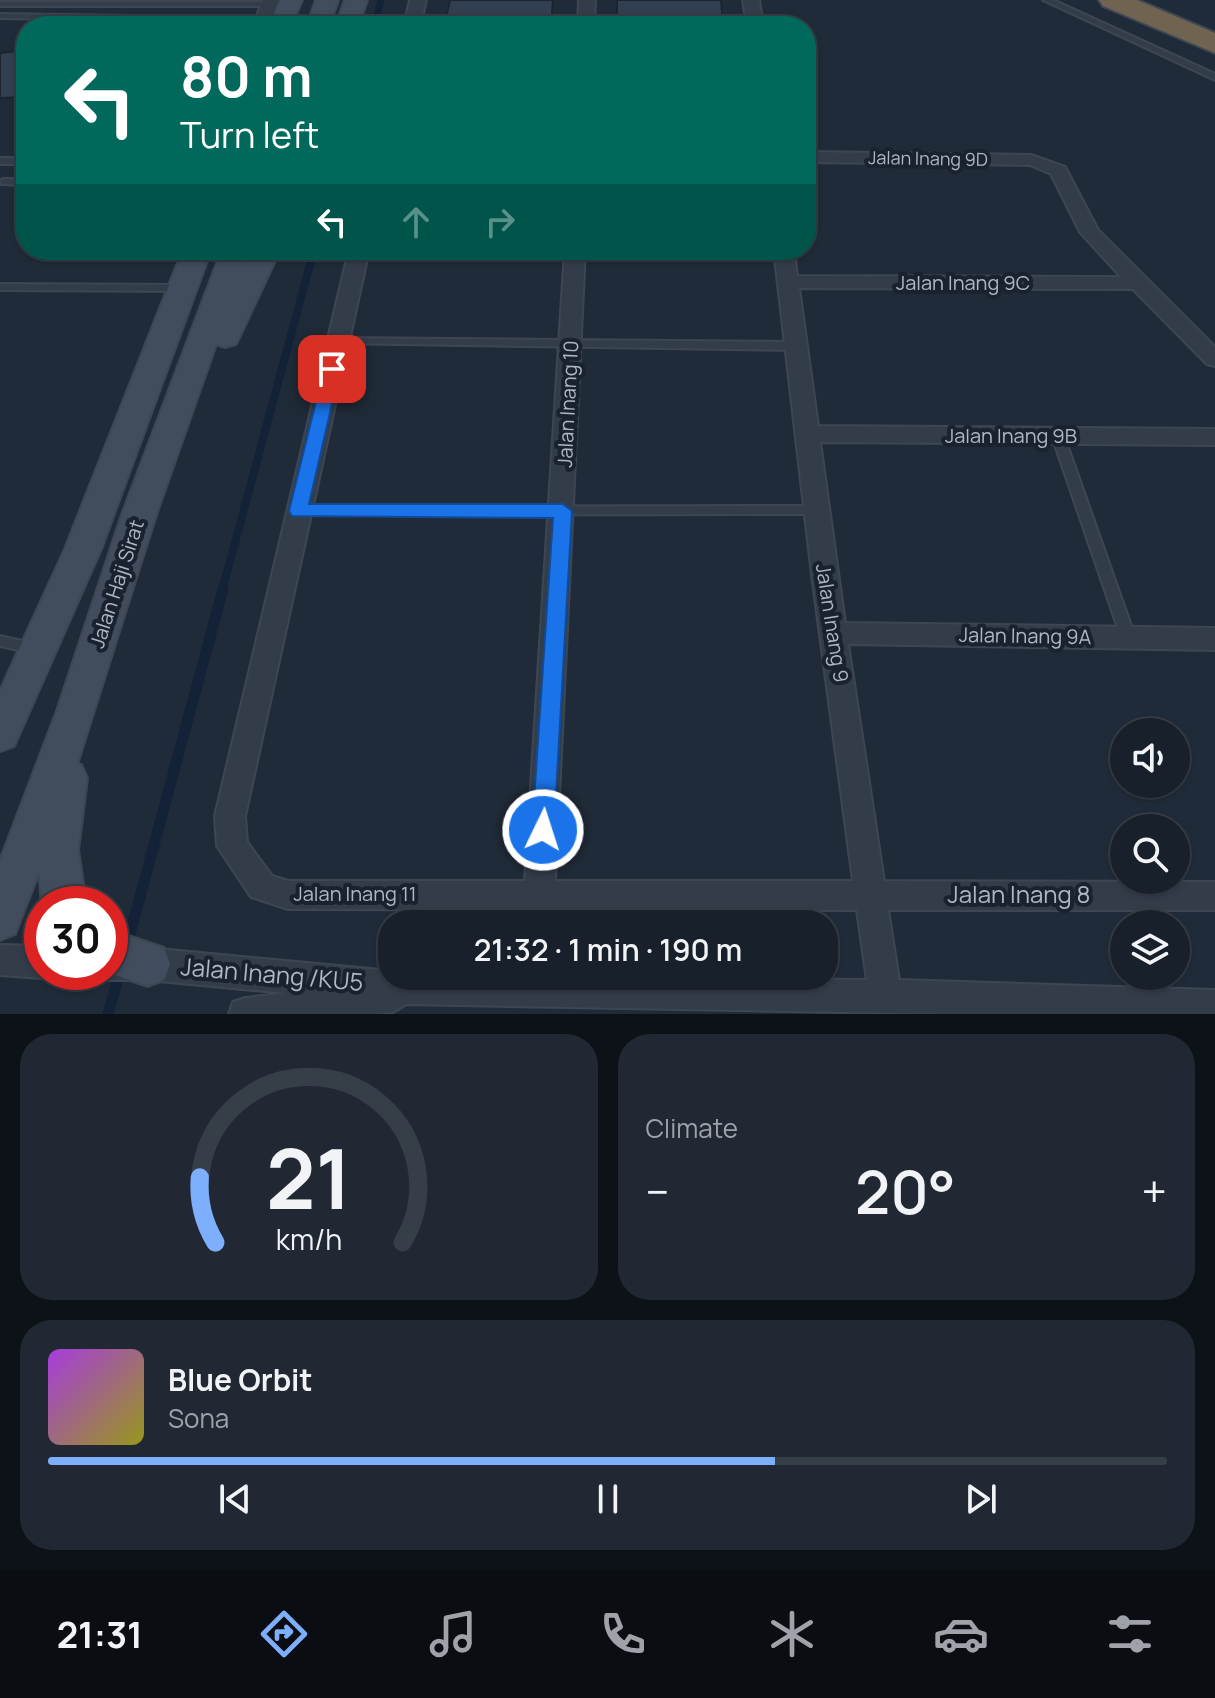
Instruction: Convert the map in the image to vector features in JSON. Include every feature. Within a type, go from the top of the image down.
[{"type":"highway","points":[[1113,0],[1215,44]]},
{"type":"highway","points":[[1155,0],[1215,25]]},
{"type":"main road","name":"Jalan Haji Sirat","points":[[0,734],[83,549],[194,260]]},
{"type":"main road","name":"Jalan Haji Sirat","points":[[0,919],[76,711],[140,512],[232,260]]},
{"type":"main road","points":[[140,512],[261,260]]},
{"type":"main road","points":[[62,886],[57,850],[76,711]]},
{"type":"street","name":"Jalan Inang 9D","points":[[816,157],[1031,160],[1049,165],[1059,171],[1090,232],[1138,283]]},
{"type":"street","name":"Jalan Inang 11","points":[[357,260],[230,816],[232,846],[262,887],[288,895],[871,894]]},
{"type":"street","name":"Jalan Inang 10","points":[[539,894],[563,511],[575,260]]},
{"type":"street","name":"Jalan Inang 9","points":[[786,260],[816,510],[885,996]]},
{"type":"street","name":"Jalan Inang 9C","points":[[789,282],[1138,283]]},
{"type":"street","points":[[1138,283],[1215,359]]},
{"type":"street","name":"Jalan Inang 9B","points":[[807,434],[1215,437]]},
{"type":"street","name":"Jalan Inang 9A","points":[[834,633],[1215,639]]},
{"type":"street","name":"Jalan Inang 8","points":[[871,894],[1215,896]]},
{"type":"street","points":[[0,960],[24,961]]},
{"type":"street","name":"Jalan Inang /KU5","points":[[128,960],[435,991],[885,996],[1215,1006]]},
{"type":"street","name":"Jalan Inang /KU5","points":[[245,1014],[435,991]]},
{"type":"lane","points":[[1047,0],[1186,61],[1215,77]]},
{"type":"lane","points":[[0,4],[277,1]]},
{"type":"lane","points":[[4,182],[16,182]]},
{"type":"lane","points":[[0,287],[184,288]]},
{"type":"lane","points":[[339,341],[795,346]]},
{"type":"lane","points":[[1058,436],[1128,637]]},
{"type":"lane","points":[[299,511],[816,510]]},
{"type":"lane","points":[[0,641],[37,649]]},
{"type":"building","points":[[450,0],[553,0],[552,16],[446,16]]},
{"type":"building","points":[[617,0],[721,0],[722,16],[617,16]]},
{"type":"building","points":[[16,51],[16,97],[0,98],[0,53]]},
{"type":"waterway","points":[[377,16],[381,0]]},
{"type":"waterway","points":[[222,591],[311,260]]},
{"type":"waterway","points":[[128,941],[223,589]]},
{"type":"waterway","points":[[108,1014],[115,990]]},
{"type":"route","points":[[332,369],[299,511],[563,511],[543,830]]}]
